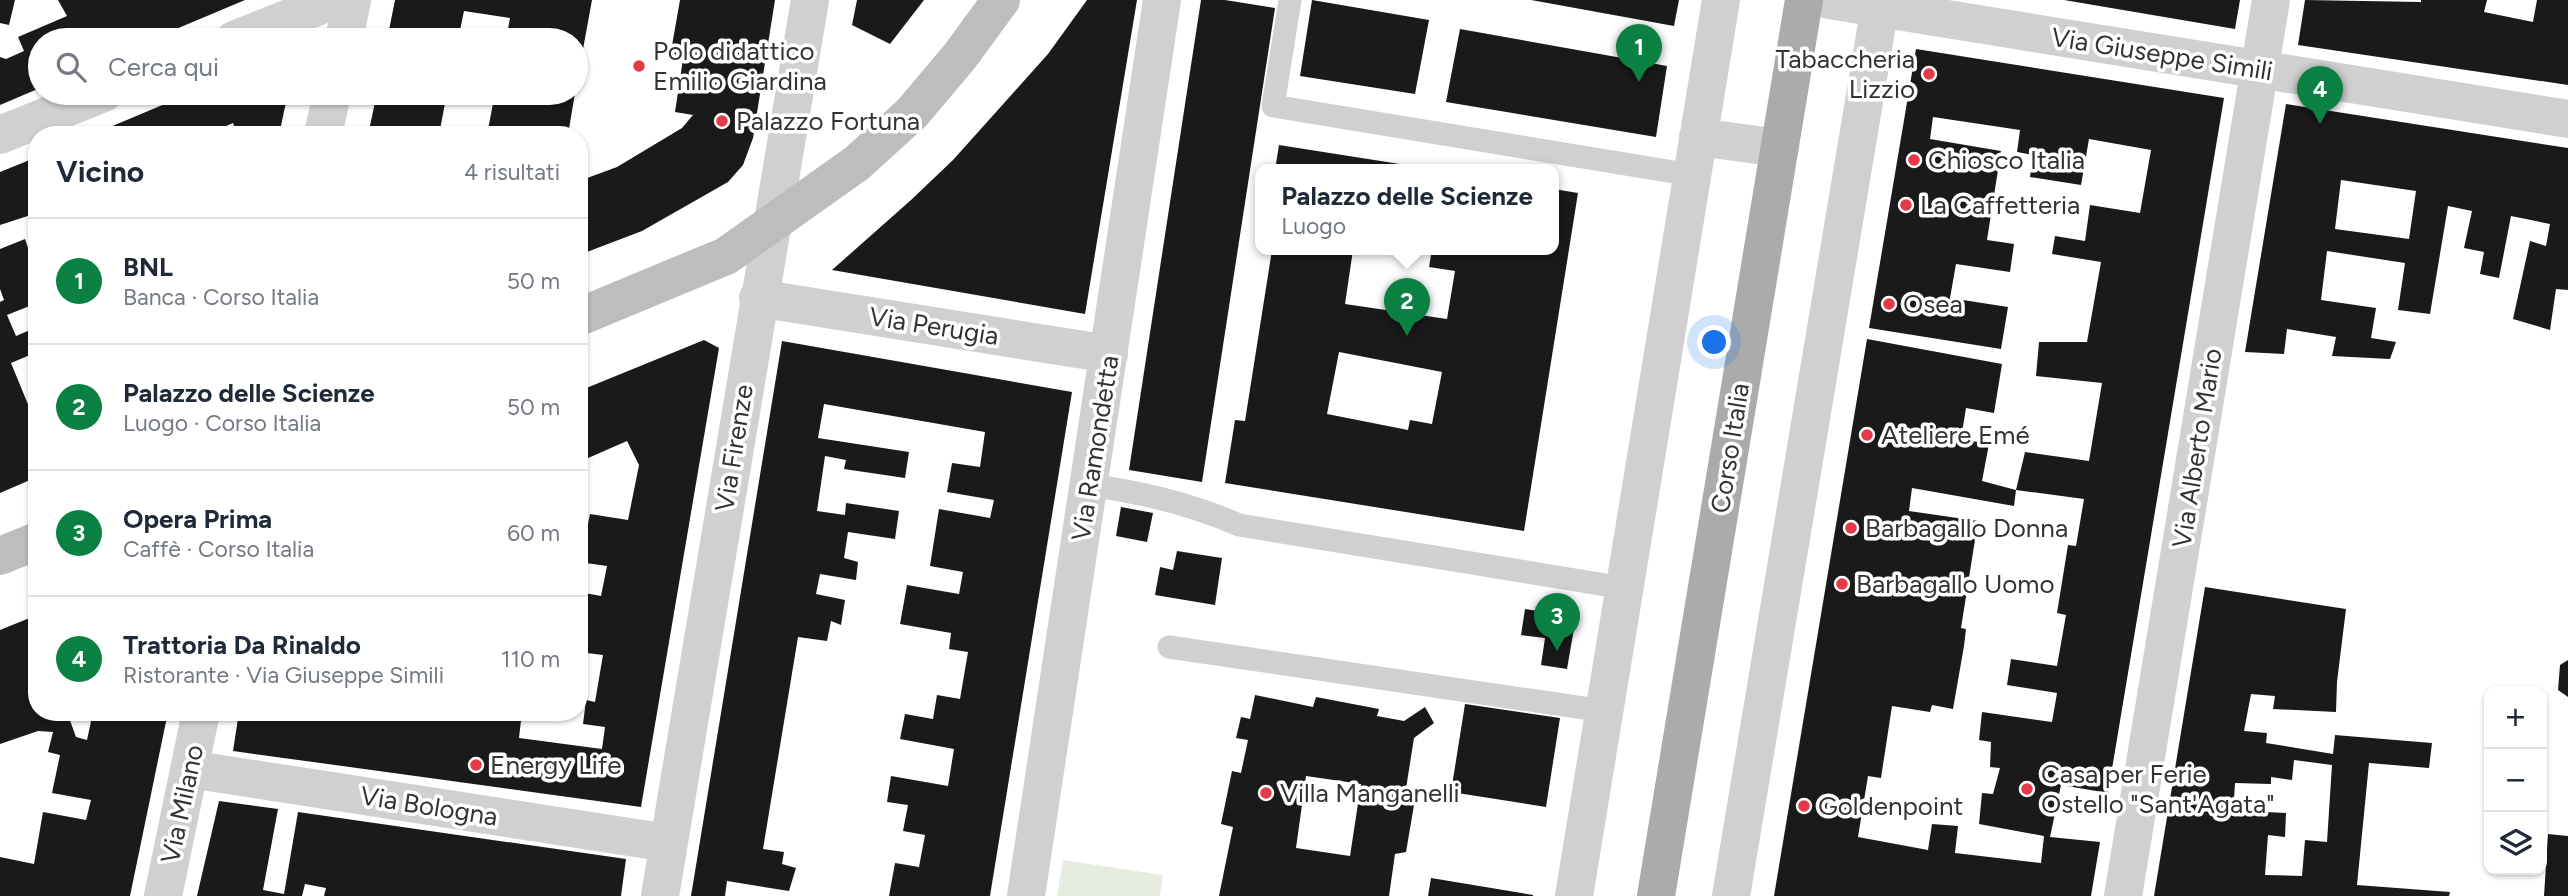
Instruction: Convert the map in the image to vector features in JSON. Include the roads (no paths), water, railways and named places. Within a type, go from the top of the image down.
[{"type":"main road","points":[[588,313],[726,256],[857,163],[912,113],[960,56],[1001,0]]},
{"type":"main road","name":"Corso Italia","points":[[1656,896],[1804,0]]},
{"type":"main road","points":[[0,556],[28,545]]},
{"type":"street","points":[[264,28],[334,0]]},
{"type":"street","points":[[346,28],[352,0]]},
{"type":"street","name":"Via Firenze","points":[[660,896],[810,0]]},
{"type":"street","name":"Via Ramondetta","points":[[1026,896],[1162,0]]},
{"type":"street","points":[[1574,896],[1721,0]]},
{"type":"street","name":"Via Giuseppe Simili","points":[[1829,0],[1880,4],[2259,69],[2568,118]]},
{"type":"street","name":"Via Alberto Mario","points":[[2123,896],[2271,0]]},
{"type":"street","points":[[1731,896],[1880,4]]},
{"type":"street","points":[[0,135],[74,105]]},
{"type":"street","points":[[325,126],[329,105]]},
{"type":"street","points":[[1698,137],[1779,148]]},
{"type":"street","name":"Via Perugia","points":[[758,298],[1109,354]]},
{"type":"street","name":"Via Milano","points":[[163,896],[199,721]]},
{"type":"street","name":"Via Bologna","points":[[189,769],[668,843]]},
{"type":"lane","points":[[1290,0],[1273,106],[1692,175]]},
{"type":"lane","points":[[1089,485],[1124,490],[1208,512],[1239,525],[1624,588]]},
{"type":"lane","points":[[1170,647],[1604,711]]},
{"type":"place","name":"Polo didattico Emilio Giardina","points":[[639,66]]},
{"type":"place","name":"Tabaccheria Lizzio","points":[[1929,74]]},
{"type":"place","name":"BNL","points":[[1639,82]]},
{"type":"place","name":"Palazzo Fortuna","points":[[722,121]]},
{"type":"place","name":"Trattoria Da Rinaldo","points":[[2320,124]]},
{"type":"place","name":"Chiosco Italia","points":[[1914,160]]},
{"type":"place","name":"La Caffetteria","points":[[1906,205]]},
{"type":"place","name":"Osea","points":[[1889,304]]},
{"type":"place","name":"Palazzo delle Scienze","points":[[1407,336]]},
{"type":"place","name":"Ateliere Emé","points":[[1867,435]]},
{"type":"place","name":"Barbagallo Donna","points":[[1851,528]]},
{"type":"place","name":"Barbagallo Uomo","points":[[1842,584]]},
{"type":"place","name":"Opera Prima","points":[[1557,651]]},
{"type":"place","name":"Energy Life","points":[[476,765]]},
{"type":"place","name":"Casa per Ferie Ostello \"Sant'Agata\"","points":[[2027,789]]},
{"type":"place","name":"Villa Manganelli","points":[[1266,793]]},
{"type":"place","name":"Goldenpoint","points":[[1804,806]]}]
